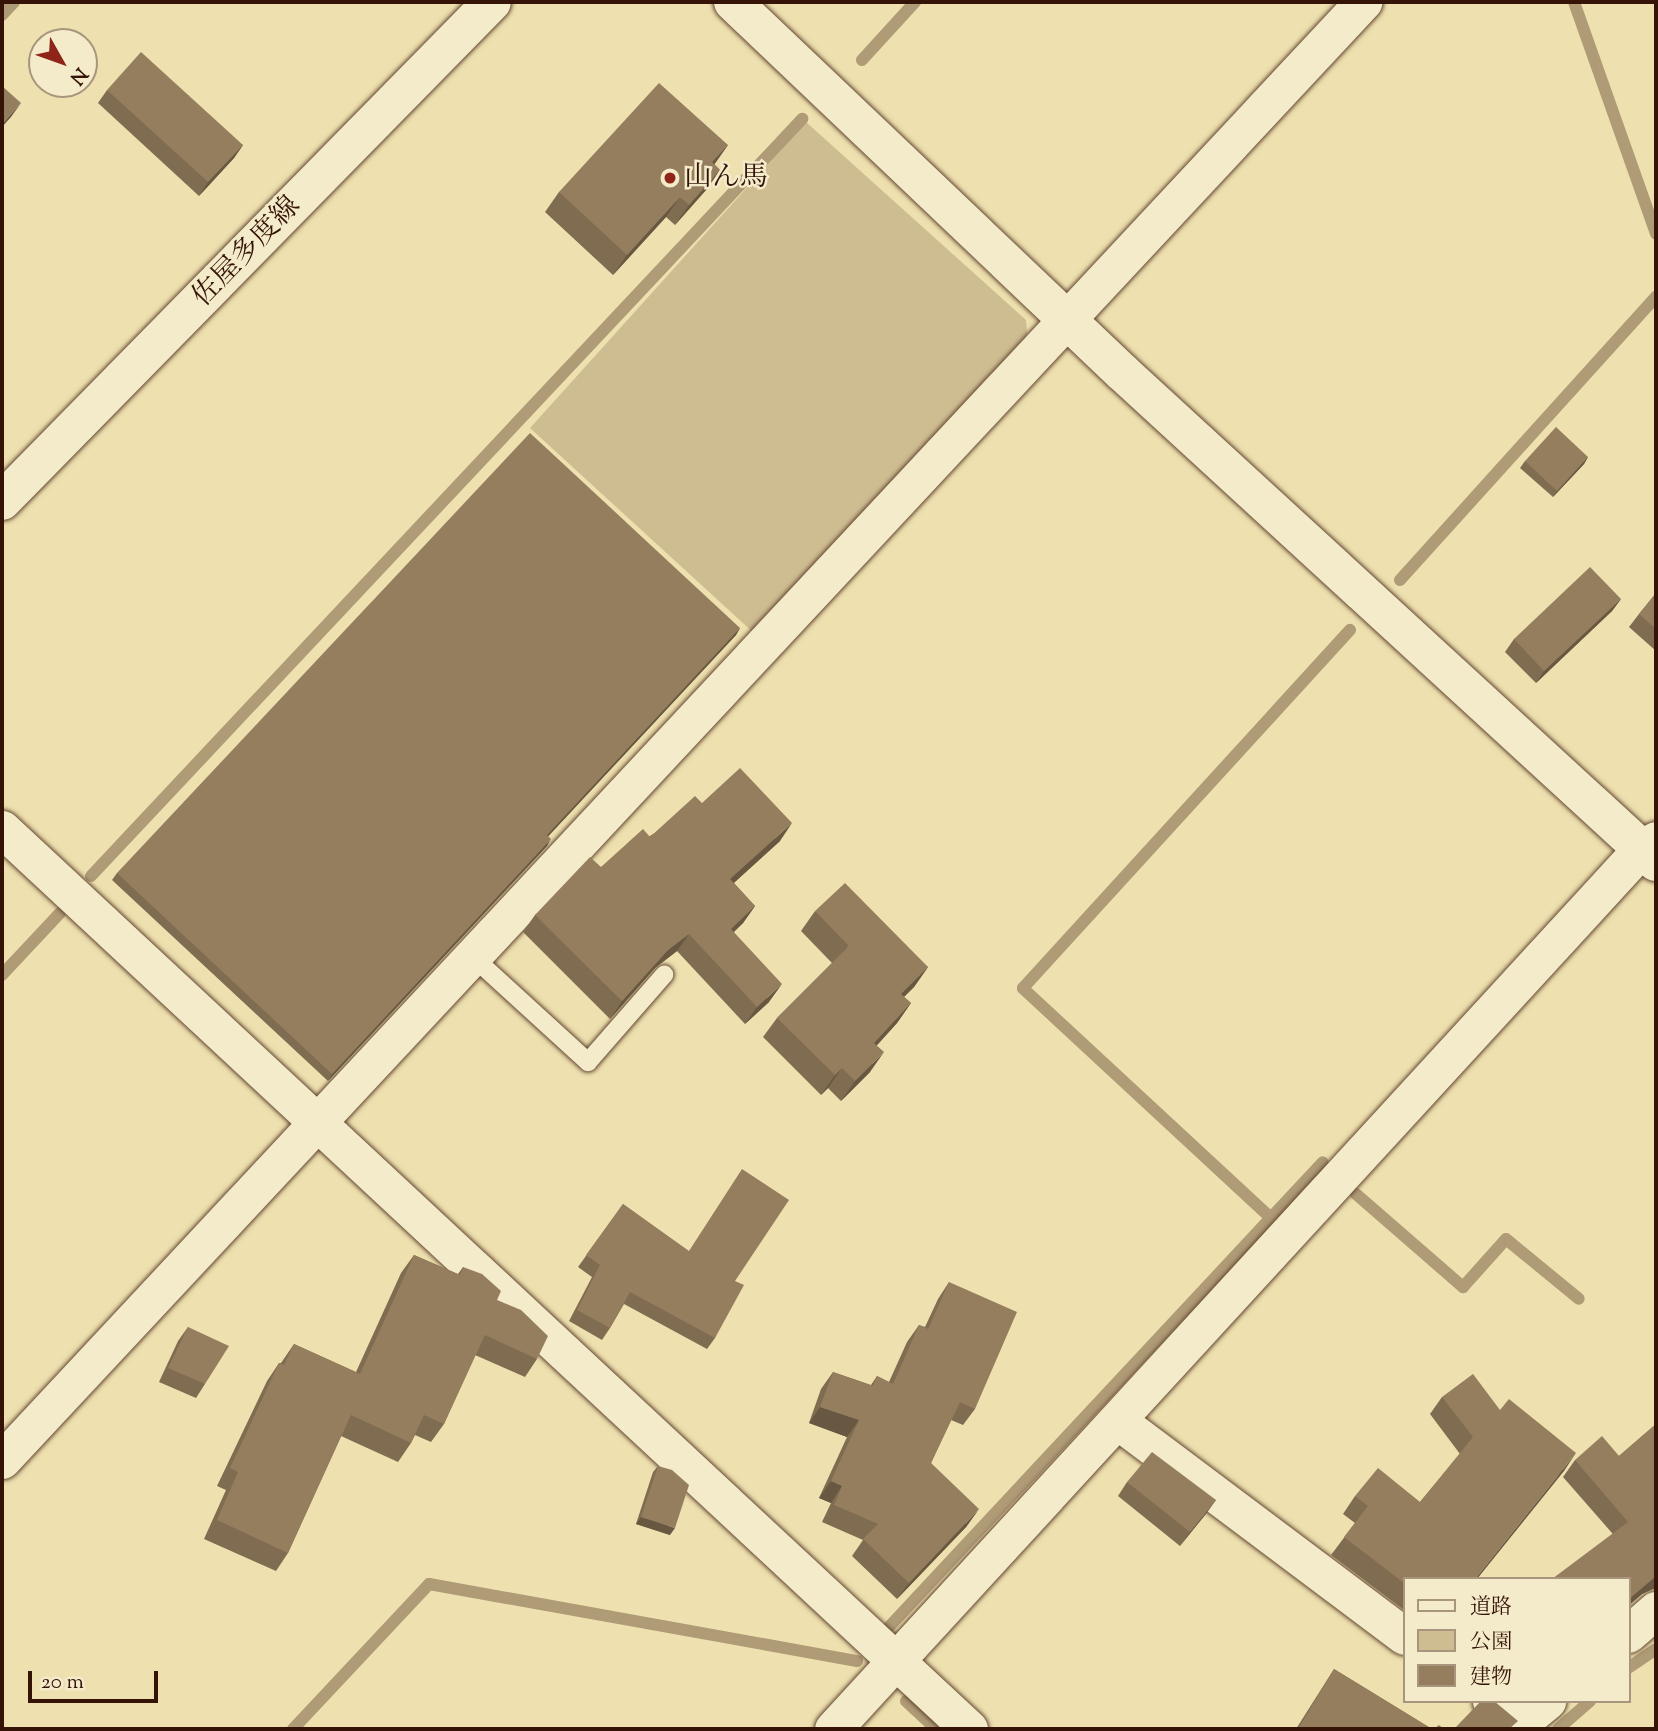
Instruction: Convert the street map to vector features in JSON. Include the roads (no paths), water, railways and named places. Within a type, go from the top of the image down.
[{"type":"street","name":"佐屋多度線","points":[[2,501],[492,2]]},
{"type":"street","points":[[733,2],[1069,318],[1167,414],[1651,850],[834,1729]]},
{"type":"street","points":[[2,1460],[1363,2]]},
{"type":"street","points":[[2,829],[968,1729]]},
{"type":"street","points":[[1118,1421],[1402,1634]]},
{"type":"street","points":[[1630,1632],[1656,1610]]},
{"type":"street","points":[[1494,1703],[1520,1723],[1545,1703]]},
{"type":"lane","points":[[473,957],[589,1062],[664,975]]},
{"type":"waterway","points":[[2,15],[14,2]]},
{"type":"waterway","points":[[862,60],[915,2]]},
{"type":"waterway","points":[[1574,2],[1656,234]]},
{"type":"waterway","points":[[91,876],[802,119]]},
{"type":"waterway","points":[[1400,580],[1656,297]]},
{"type":"waterway","points":[[1271,1218],[1023,988],[1350,630]]},
{"type":"waterway","points":[[2,975],[60,913]]},
{"type":"waterway","points":[[888,1628],[1323,1162]]},
{"type":"waterway","points":[[1356,1194],[1463,1287],[1506,1239],[1579,1299]]},
{"type":"waterway","points":[[293,1729],[429,1584],[857,1661]]},
{"type":"waterway","points":[[1630,1667],[1656,1649]]},
{"type":"waterway","points":[[906,1701],[936,1729]]},
{"type":"waterway","points":[[1558,1729],[1588,1703]]},
{"type":"place","name":"山ん馬","points":[[670,178]]}]
